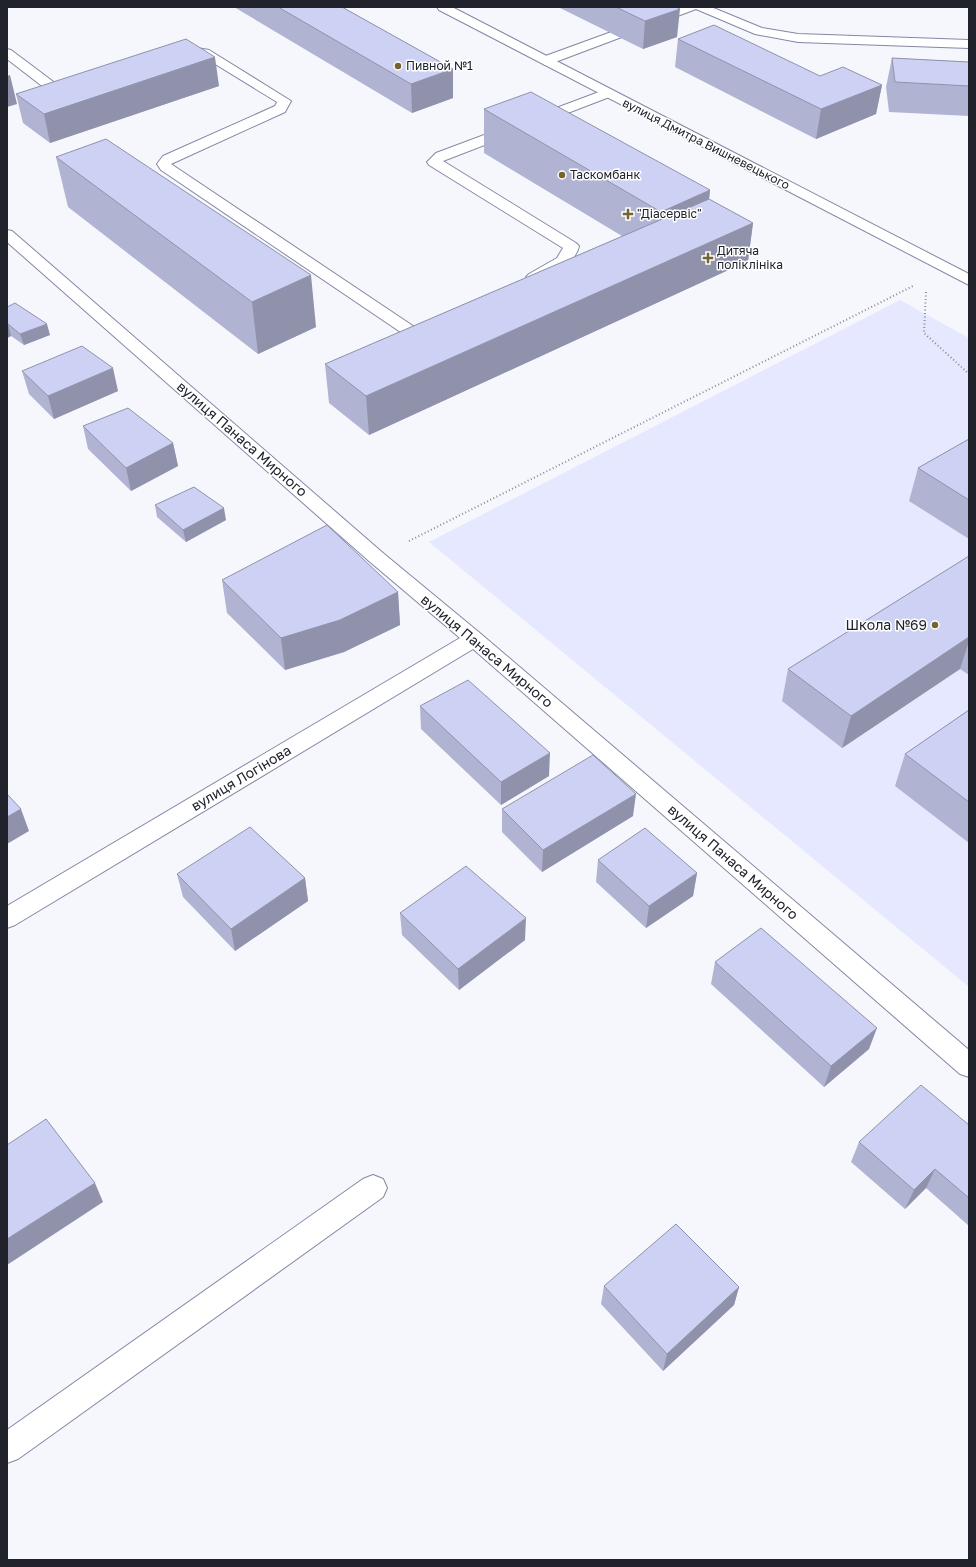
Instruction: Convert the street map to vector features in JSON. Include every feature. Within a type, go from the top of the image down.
[{"type":"street","name":"вулиця Дмитра Вишневецького","points":[[443,7],[969,280]]},
{"type":"street","points":[[545,61],[691,7]]},
{"type":"street","points":[[700,7],[759,31],[798,38],[969,44]]},
{"type":"street","points":[[175,58],[193,52],[205,53],[284,101],[280,110],[168,159],[164,164],[166,167],[408,330],[428,331],[445,323]]},
{"type":"street","points":[[7,53],[60,93],[72,93],[90,88]]},
{"type":"street","points":[[519,284],[566,259],[571,253],[571,246],[434,162],[441,156],[607,93]]},
{"type":"street","name":"вулиця Панаса Мирного","points":[[7,234],[376,557],[474,639],[969,1066]]},
{"type":"street","name":"вулиця Логінова","points":[[7,918],[474,639]]},
{"type":"street","points":[[7,1448],[373,1188]]},
{"type":"path","points":[[376,557],[947,269]]},
{"type":"path","points":[[926,279],[924,333],[969,374]]},
{"type":"shaded area","points":[[900,300],[969,338],[969,987],[429,542]]},
{"type":"building","points":[[278,7],[342,7],[453,69],[411,84]]},
{"type":"building","points":[[616,7],[676,7],[680,9],[645,21]]},
{"type":"building","points":[[714,25],[820,76],[843,67],[882,85],[821,109],[678,39]]},
{"type":"building","points":[[186,39],[215,57],[44,114],[16,94]]},
{"type":"building","points":[[892,58],[969,62],[969,86],[895,82]]},
{"type":"building","points":[[531,92],[710,190],[661,212],[484,109]]},
{"type":"building","points":[[106,139],[311,275],[252,302],[56,157]]},
{"type":"building","points":[[709,199],[753,223],[366,396],[325,364]]},
{"type":"building","points":[[15,303],[47,324],[20,334],[8,324],[7,325],[7,307]]},
{"type":"building","points":[[82,346],[113,368],[48,396],[22,371]]},
{"type":"building","points":[[128,408],[173,443],[126,468],[83,426]]},
{"type":"building","points":[[969,439],[969,500],[918,468]]},
{"type":"building","points":[[194,487],[224,508],[183,530],[155,505]]},
{"type":"building","points":[[327,525],[398,592],[340,620],[281,638],[222,580]]},
{"type":"building","name":"Школа №69","points":[[969,556],[969,637],[851,716],[788,669]]},
{"type":"building","points":[[468,680],[550,753],[501,782],[420,706]]},
{"type":"building","points":[[969,710],[969,802],[905,754]]},
{"type":"building","points":[[593,755],[636,794],[543,850],[502,809]]},
{"type":"building","points":[[7,794],[21,809],[7,817]]},
{"type":"building","points":[[250,827],[305,878],[231,929],[177,874]]},
{"type":"building","points":[[645,828],[697,873],[649,906],[598,860]]},
{"type":"building","points":[[466,866],[526,918],[458,969],[400,913]]},
{"type":"building","points":[[761,928],[877,1028],[831,1066],[715,962]]},
{"type":"building","points":[[921,1085],[969,1125],[969,1198],[935,1169],[914,1190],[859,1142]]},
{"type":"building","points":[[46,1119],[95,1183],[7,1239],[7,1145]]},
{"type":"building","points":[[676,1224],[739,1287],[667,1354],[604,1286]]},
{"type":"place","name":"Пивной №1","points":[[398,66]]},
{"type":"place","name":"Таскомбанк","points":[[562,175]]},
{"type":"place","name":"\"Діасервіс\"","points":[[628,214]]},
{"type":"place","name":"Дитяча поліклініка","points":[[708,258]]},
{"type":"place","name":"Школа №69","points":[[935,625]]}]
